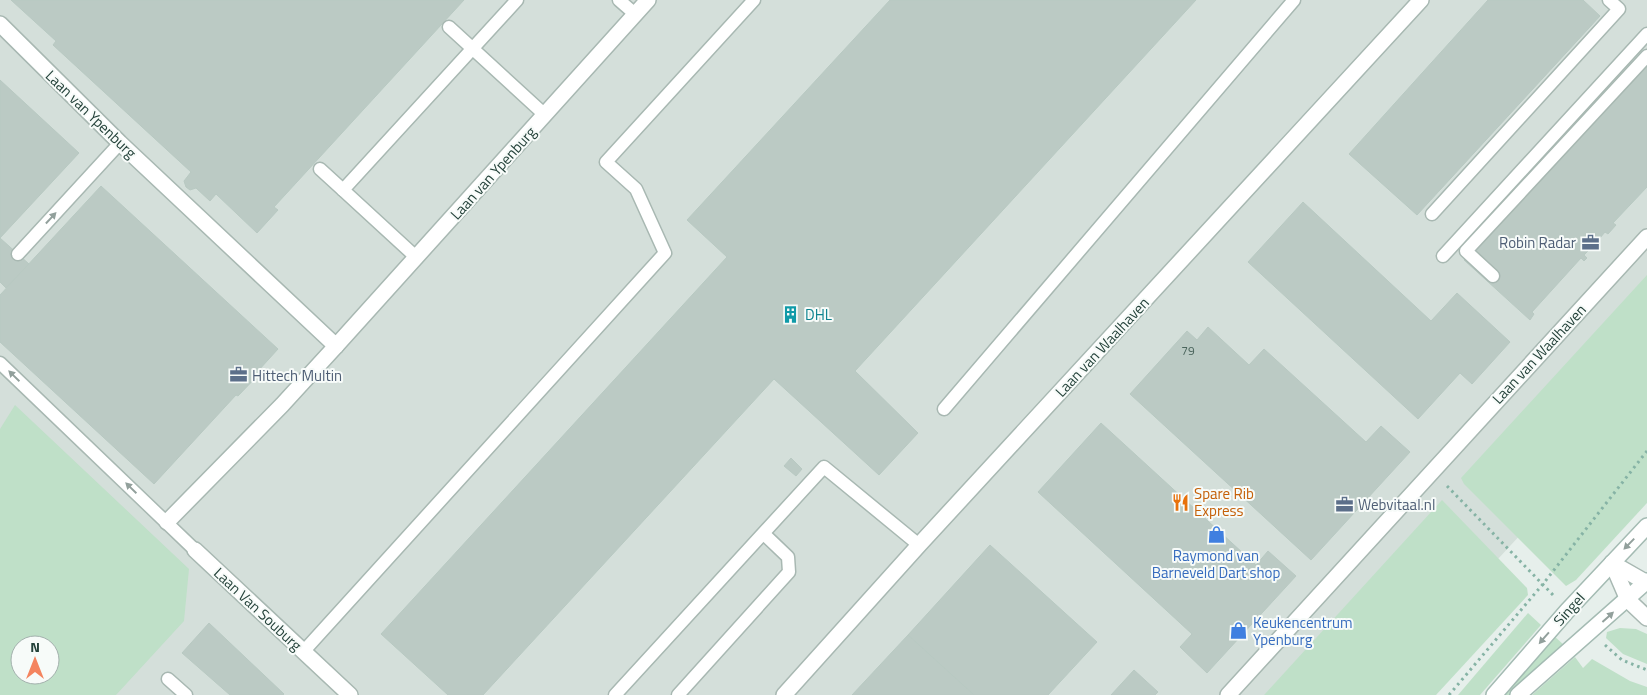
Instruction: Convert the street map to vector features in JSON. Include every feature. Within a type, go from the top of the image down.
[{"type":"street","name":"Laan van Ypenburg","points":[[166,522],[282,405],[417,258],[648,0]]},
{"type":"street","name":"Laan van Waalhaven","points":[[784,695],[919,545],[1421,0]]},
{"type":"street","name":"Laan van Ypenburg","points":[[0,24],[120,143],[336,346]]},
{"type":"street","name":"Laan van Waalhaven","points":[[1228,695],[1647,237]]},
{"type":"street","name":"Singel","points":[[1494,695],[1647,526]]},
{"type":"street","name":"Laan Van Souburg","points":[[195,550],[344,693]]},
{"type":"street","points":[[1612,563],[1647,582]]},
{"type":"street","points":[[1612,563],[1628,600],[1647,618]]},
{"type":"street","name":"Singel","points":[[1518,695],[1647,582]]},
{"type":"lane","points":[[343,190],[517,0]]},
{"type":"lane","points":[[619,0],[635,14]]},
{"type":"lane","points":[[303,652],[665,252],[636,189],[606,162],[754,0]]},
{"type":"lane","points":[[944,409],[1294,0]]},
{"type":"lane","points":[[1432,214],[1619,9],[1609,0]]},
{"type":"lane","points":[[449,27],[545,115]]},
{"type":"lane","points":[[1443,256],[1647,34]]},
{"type":"lane","points":[[1494,276],[1466,251],[1647,56]]},
{"type":"lane","points":[[18,254],[120,143]]},
{"type":"lane","points":[[320,168],[417,258]]},
{"type":"lane","name":"Laan Van Souburg","points":[[0,363],[195,550]]},
{"type":"lane","points":[[615,695],[824,467],[919,545]]},
{"type":"lane","points":[[678,695],[789,572],[788,557],[764,534]]},
{"type":"lane","points":[[168,679],[186,695]]},
{"type":"path","points":[[1449,695],[1543,584],[1647,452]]},
{"type":"path","points":[[1432,471],[1543,584]]},
{"type":"shaded area","points":[[0,0],[1647,0],[1647,398],[1372,695],[0,695]]},
{"type":"green space","points":[[1647,275],[1647,503],[1576,580],[1566,586],[1464,484],[1461,478]]},
{"type":"green space","points":[[15,405],[189,569],[184,621],[116,695],[0,695],[0,429]]},
{"type":"green space","points":[[1442,500],[1527,588],[1528,595],[1436,695],[1264,695]]},
{"type":"green space","points":[[1528,613],[1541,625],[1480,695],[1458,695]]},
{"type":"green space","points":[[1620,628],[1636,629],[1647,634],[1647,664],[1623,654],[1606,638],[1607,632]]},
{"type":"green space","points":[[1553,635],[1565,646],[1510,695],[1502,695]]},
{"type":"green space","points":[[1575,657],[1583,668],[1592,659],[1630,681],[1647,687],[1647,695],[1532,695]]},
{"type":"building","points":[[11,0],[464,0],[274,207],[278,210],[257,233],[216,194],[210,201],[196,188],[190,190],[186,187],[184,181],[191,172],[53,45],[56,41]]},
{"type":"building","name":"DHL","points":[[890,0],[1196,0],[855,371],[918,433],[879,475],[774,379],[483,695],[448,695],[381,634],[727,257],[687,220]]},
{"type":"building","points":[[1488,0],[1583,0],[1600,16],[1417,215],[1349,154]]},
{"type":"building","points":[[1647,61],[1647,187],[1613,223],[1616,225],[1608,234],[1605,232],[1594,245],[1597,247],[1594,250],[1591,248],[1584,255],[1587,258],[1584,261],[1581,258],[1532,312],[1534,314],[1530,320],[1464,260]]},
{"type":"building","points":[[0,80],[79,153],[0,238]]},
{"type":"building","points":[[101,186],[278,349],[258,371],[260,373],[238,396],[236,395],[154,484],[0,342],[0,295]]},
{"type":"building","points":[[1303,202],[1431,321],[1457,293],[1510,342],[1472,384],[1460,373],[1418,419],[1248,262]]},
{"type":"building","points":[[0,238],[29,264],[6,288],[0,282]]},
{"type":"building","points":[[1208,327],[1249,365],[1264,349],[1366,442],[1381,426],[1410,452],[1311,560],[1130,394],[1187,331],[1197,340]]},
{"type":"building","points":[[1101,423],[1256,565],[1268,551],[1296,576],[1207,673],[1180,647],[1192,634],[1038,492]]},
{"type":"building","points":[[791,458],[802,469],[796,476],[784,466]]},
{"type":"building","points":[[990,545],[1097,642],[1048,695],[974,695],[908,635]]},
{"type":"building","points":[[209,623],[284,694],[230,695],[182,653]]},
{"type":"building","points":[[908,635],[974,695],[852,695]]},
{"type":"building","points":[[1134,670],[1158,692],[1155,695],[1111,695]]},
{"type":"place","name":"Robin Radar","points":[[1590,242]]},
{"type":"place","name":"DHL","points":[[791,314]]},
{"type":"place","name":"Hittech Multin","points":[[238,375]]},
{"type":"place","name":"Spare Rib Express","points":[[1180,502]]},
{"type":"place","name":"Webvitaal.nl","points":[[1344,504]]},
{"type":"place","name":"Raymond van Barneveld Dart shop","points":[[1216,534]]},
{"type":"place","name":"Keukencentrum Ypenburg","points":[[1239,631]]}]
